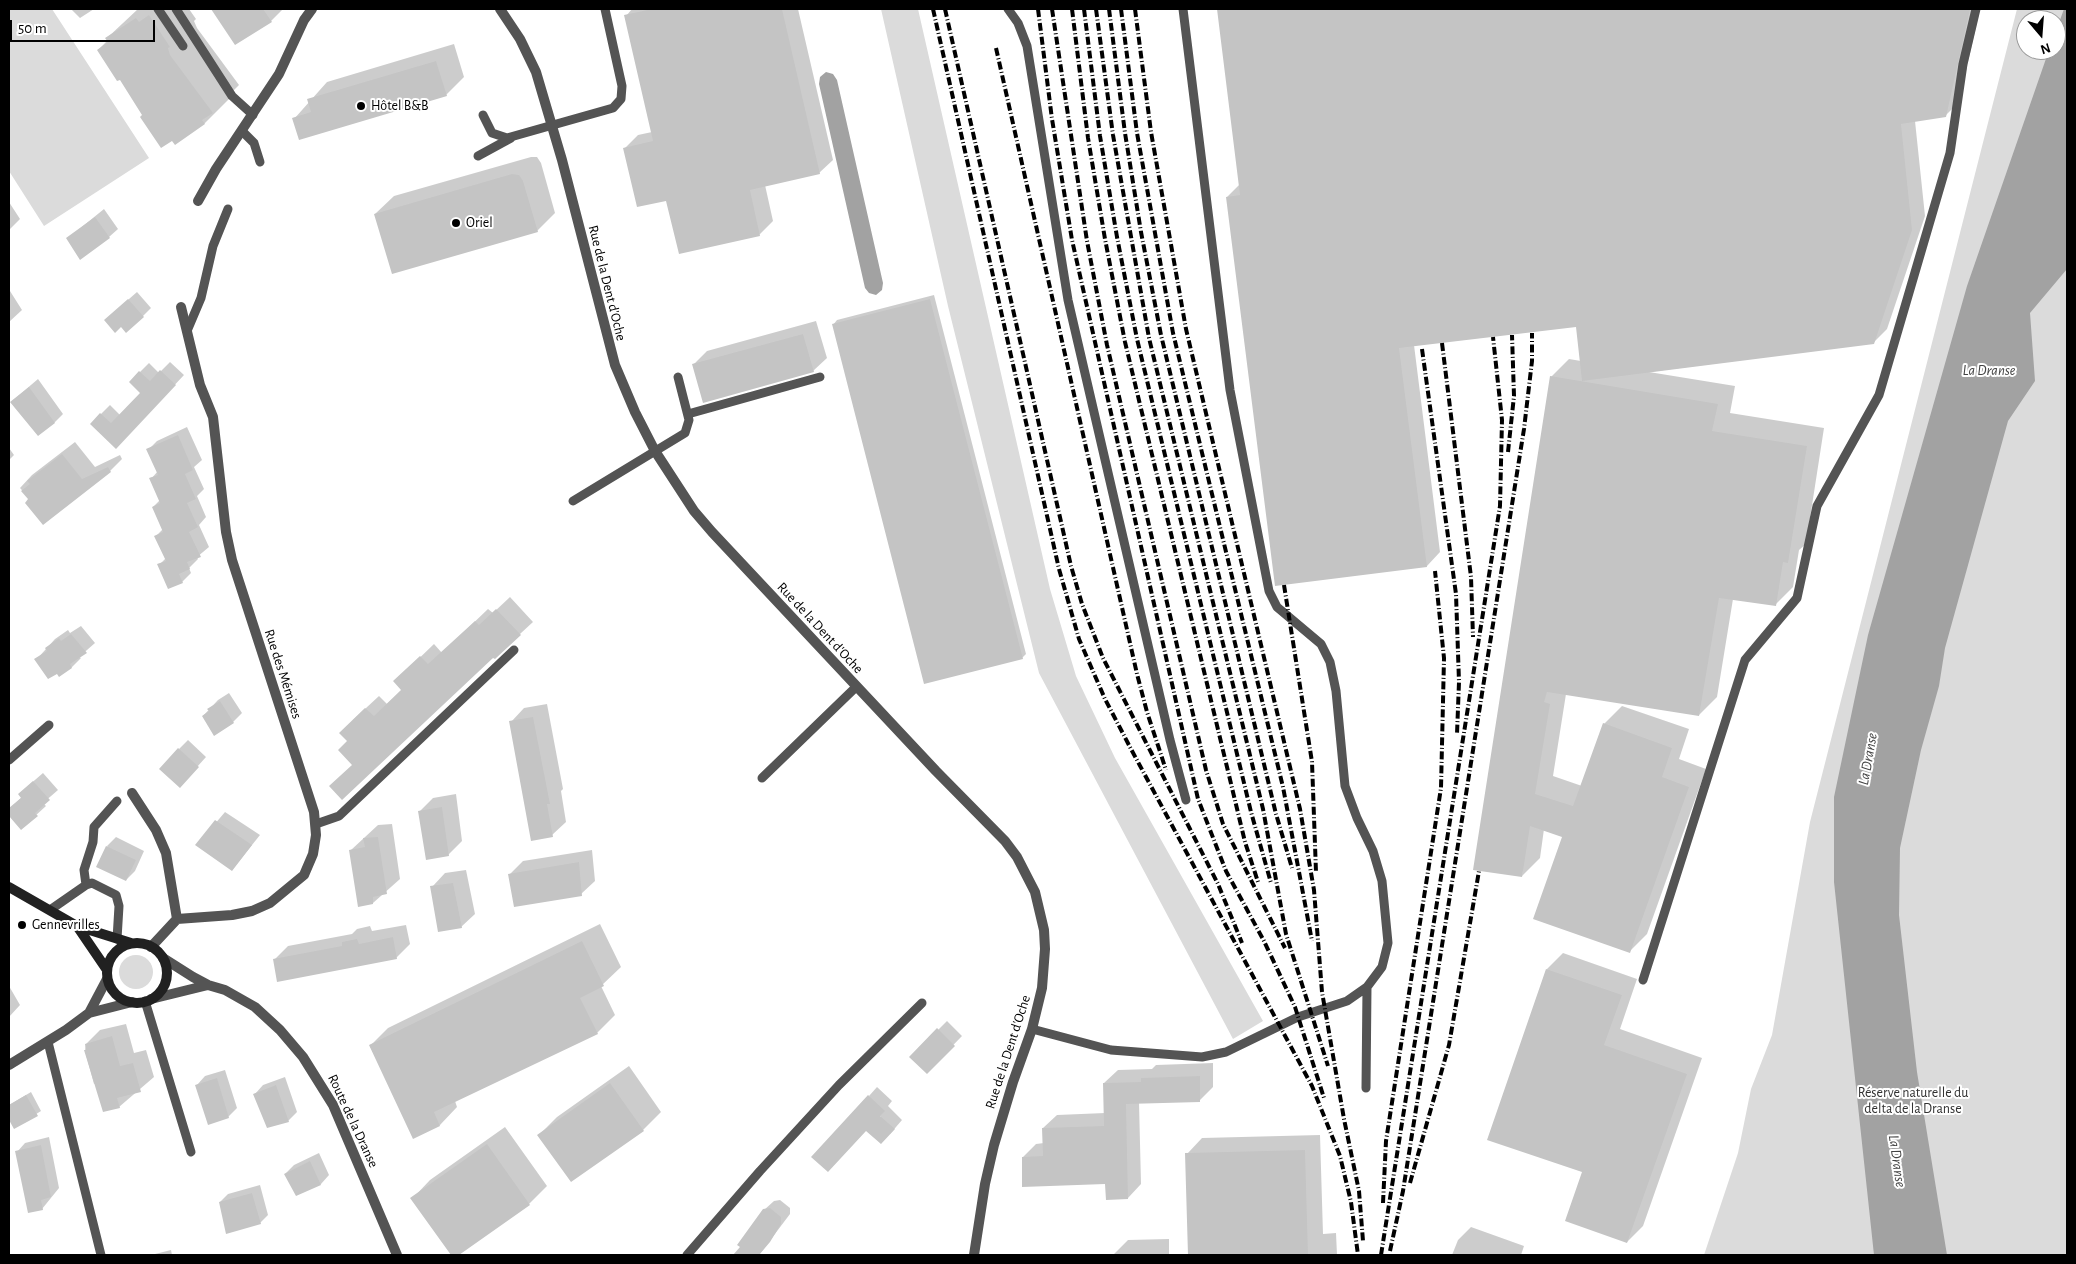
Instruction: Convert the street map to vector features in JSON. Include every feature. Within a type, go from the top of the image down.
[{"type":"street","points":[[304,20],[306,9]]},
{"type":"street","points":[[198,201],[216,169],[279,74],[304,20],[312,9]]},
{"type":"street","name":"Rue de la Dent d'Oche","points":[[500,9],[529,55],[553,125],[615,366],[634,412],[655,451],[694,511],[712,532],[856,687],[1006,842],[1027,874],[1041,911],[1046,950],[1042,988],[1032,1029],[1010,1090],[994,1145],[983,1194],[974,1255]]},
{"type":"street","name":"Rue des Mémises","points":[[177,919],[232,915],[252,911],[270,902],[304,875],[313,854],[316,824],[310,799],[232,560],[226,532],[214,417],[200,385],[181,307]]},
{"type":"street","points":[[132,793],[156,830],[166,853],[177,919],[151,947]]},
{"type":"street","points":[[9,887],[78,926],[117,939],[151,947],[163,958],[166,970],[165,983],[158,994],[148,1000]]},
{"type":"street","points":[[78,926],[107,974],[117,996],[132,1002]]},
{"type":"street","points":[[89,1013],[115,952],[132,943]]},
{"type":"street","name":"Route de la Dranse","points":[[163,958],[208,985],[240,998],[268,1018],[313,1071],[333,1105],[397,1255]]},
{"type":"street","points":[[9,1065],[48,1042],[89,1013],[208,985]]},
{"type":"lane","points":[[158,9],[183,46]]},
{"type":"lane","points":[[176,9],[232,96],[253,115]]},
{"type":"lane","points":[[478,156],[512,138],[607,111],[621,99],[622,86],[604,9]]},
{"type":"lane","points":[[1008,9],[1018,23],[1027,46],[1068,300],[1170,740],[1186,800]]},
{"type":"lane","points":[[1032,1029],[1111,1050],[1190,1057],[1214,1056],[1232,1050],[1298,1016],[1347,1001],[1368,986],[1382,967],[1388,943],[1382,881],[1376,858],[1357,818],[1345,786],[1336,691],[1328,657],[1321,644],[1277,607],[1269,591],[1230,390],[1184,9]]},
{"type":"lane","points":[[1643,980],[1745,660],[1796,598],[1817,506],[1879,395],[1950,153],[1964,64],[1976,9]]},
{"type":"lane","points":[[483,115],[492,133],[501,138],[512,138]]},
{"type":"lane","points":[[242,131],[254,143],[260,162]]},
{"type":"lane","points":[[187,331],[200,298],[213,246],[228,209]]},
{"type":"lane","points":[[572,501],[685,432],[689,420],[678,377]]},
{"type":"lane","points":[[688,414],[820,377]]},
{"type":"lane","points":[[316,824],[339,816],[514,650]]},
{"type":"lane","points":[[762,778],[856,687]]},
{"type":"lane","points":[[9,760],[49,725]]},
{"type":"lane","points":[[86,884],[84,870],[93,842],[94,828],[117,802]]},
{"type":"lane","points":[[50,910],[86,884],[92,883],[116,895],[119,906],[117,939]]},
{"type":"lane","points":[[1366,1088],[1368,986]]},
{"type":"lane","points":[[148,1000],[191,1152]]},
{"type":"lane","points":[[687,1255],[760,1171],[839,1085],[922,1003]]},
{"type":"lane","points":[[48,1042],[101,1255]]},
{"type":"green space","points":[[9,9],[52,9],[149,158],[44,226],[9,171]]},
{"type":"green space","points":[[881,9],[918,9],[1050,589],[1076,676],[1115,758],[1263,1021],[1233,1039],[1039,673],[948,306]]},
{"type":"green space","name":"Réserve naturelle du delta de la Dranse","points":[[2017,9],[2067,9],[2067,1255],[1704,1255],[1738,1153],[1751,1089],[1772,1035],[1810,822],[2016,13],[2016,60],[2066,60],[2066,10]]},
{"type":"green space","points":[[136,955],[148,960],[153,972],[148,984],[136,989],[124,984],[119,972],[124,960]]},
{"type":"water","name":"La Dranse","points":[[2067,9],[2067,269],[2030,313],[2035,381],[2008,421],[1945,648],[1939,686],[1921,750],[1900,848],[1899,915],[1917,1072],[1947,1255],[1874,1255],[1834,882],[1834,797],[1868,635],[1967,286],[2046,60],[2066,60],[2066,10],[2064,10]]},
{"type":"water","points":[[826,72],[833,74],[837,80],[883,283],[882,290],[876,295],[869,293],[865,288],[819,84],[820,77]]},
{"type":"building","points":[[211,9],[263,9],[272,22],[235,45]]},
{"type":"building","points":[[652,9],[782,9],[820,174],[750,190],[760,236],[679,254],[666,201],[637,207],[623,148],[653,141],[624,15]]},
{"type":"building","points":[[1217,9],[1970,9],[1946,117],[1901,124],[1912,230],[1874,344],[1582,381],[1576,327],[1399,348],[1427,567],[1275,586],[1226,197],[1240,195]]},
{"type":"building","points":[[149,15],[170,47],[168,48],[170,55],[213,113],[202,120],[205,124],[175,145],[172,141],[161,148],[140,117],[142,115],[120,80],[117,81],[97,50],[108,42],[105,38],[136,18],[139,22]]},
{"type":"building","name":"Hôtel B&B","points":[[436,61],[447,96],[299,140],[292,118],[311,112],[307,99]]},
{"type":"building","name":"Oriel","points":[[512,174],[519,175],[523,181],[538,232],[392,274],[374,214]]},
{"type":"building","points":[[95,217],[110,238],[80,260],[66,238]]},
{"type":"building","points":[[128,299],[144,317],[126,333],[121,327],[115,333],[104,320]]},
{"type":"building","points":[[930,299],[1023,659],[924,684],[832,324]]},
{"type":"building","points":[[803,334],[814,372],[703,403],[692,364]]},
{"type":"building","points":[[160,370],[176,385],[116,449],[90,424],[100,413],[111,423],[140,393],[129,382],[139,371],[150,381]]},
{"type":"building","points":[[1550,376],[1718,404],[1712,431],[1807,446],[1788,563],[1783,562],[1776,606],[1719,598],[1699,716],[1547,692],[1544,702],[1550,704],[1535,794],[1573,806],[1603,723],[1672,748],[1662,777],[1689,787],[1630,953],[1533,919],[1562,837],[1530,826],[1522,877],[1473,870]]},
{"type":"building","points":[[29,387],[55,423],[38,436],[10,402]]},
{"type":"building","points":[[178,435],[193,470],[185,474],[196,499],[187,503],[198,527],[189,532],[201,557],[187,562],[190,569],[179,574],[183,583],[168,589],[157,564],[166,561],[154,536],[163,532],[152,507],[160,503],[149,478],[158,475],[146,449]]},
{"type":"building","points":[[62,454],[82,479],[108,467],[111,472],[43,525],[25,503],[28,499],[21,491],[30,484],[27,481]]},
{"type":"building","points":[[496,609],[521,635],[495,659],[493,658],[342,800],[329,786],[352,765],[338,750],[347,741],[339,733],[365,708],[374,716],[401,690],[393,681],[420,656],[428,664],[475,621],[479,625]]},
{"type":"building","points":[[71,634],[87,653],[70,664],[72,668],[59,677],[57,674],[48,679],[34,659],[47,651],[45,648],[59,638],[61,641]]},
{"type":"building","points":[[220,701],[234,723],[214,736],[202,716],[209,711],[207,709]]},
{"type":"building","points":[[533,717],[550,804],[547,804],[553,837],[531,841],[509,721]]},
{"type":"building","points":[[178,748],[199,767],[180,788],[159,769]]},
{"type":"building","points":[[33,781],[50,800],[35,813],[38,816],[21,830],[9,816],[9,808],[21,798],[18,794]]},
{"type":"building","points":[[442,807],[449,856],[426,860],[418,811]]},
{"type":"building","points":[[215,820],[252,845],[232,871],[195,845]]},
{"type":"building","points":[[378,837],[387,894],[373,897],[373,904],[358,907],[349,850],[365,847],[363,838]]},
{"type":"building","points":[[106,846],[136,860],[126,881],[96,867]]},
{"type":"building","points":[[579,862],[582,896],[514,907],[508,874]]},
{"type":"building","points":[[453,883],[462,928],[438,932],[430,886]]},
{"type":"building","points":[[393,937],[397,959],[277,982],[273,959],[342,946],[342,942],[357,939],[359,944]]},
{"type":"building","points":[[582,941],[604,986],[580,998],[598,1034],[434,1112],[440,1126],[413,1139],[369,1045]]},
{"type":"building","points":[[1546,969],[1622,995],[1604,1045],[1687,1074],[1627,1243],[1565,1221],[1582,1172],[1487,1140]]},
{"type":"building","points":[[937,1028],[955,1046],[927,1074],[909,1057]]},
{"type":"building","points":[[112,1036],[120,1066],[133,1063],[141,1092],[117,1098],[120,1108],[103,1112],[84,1050],[86,1050],[85,1044]]},
{"type":"building","points":[[1200,1076],[1200,1102],[1126,1104],[1128,1199],[1106,1200],[1105,1184],[1022,1187],[1022,1157],[1043,1156],[1042,1128],[1104,1126],[1103,1083],[1141,1082],[1141,1078]]},
{"type":"building","points":[[217,1078],[229,1118],[208,1125],[195,1085]]},
{"type":"building","points":[[610,1083],[644,1131],[571,1182],[537,1135]]},
{"type":"building","points":[[276,1085],[289,1122],[267,1128],[253,1094]]},
{"type":"building","points":[[26,1095],[38,1116],[14,1129],[9,1120],[9,1105]]},
{"type":"building","points":[[868,1095],[885,1111],[880,1116],[895,1129],[881,1144],[866,1131],[828,1172],[811,1157]]},
{"type":"building","points":[[487,1144],[530,1205],[459,1255],[451,1255],[410,1198]]},
{"type":"building","points":[[41,1145],[51,1197],[41,1200],[43,1210],[28,1213],[15,1151]]},
{"type":"building","points":[[1305,1150],[1308,1255],[1188,1255],[1185,1153]]},
{"type":"building","points":[[310,1161],[321,1185],[296,1196],[284,1174]]},
{"type":"building","points":[[252,1193],[261,1224],[226,1234],[219,1202]]},
{"type":"building","points":[[770,1208],[781,1217],[781,1224],[770,1242],[759,1255],[733,1255],[740,1247],[737,1245],[763,1209]]},
{"type":"railway","points":[[933,9],[1059,569],[1079,639],[1105,699],[1131,749],[1312,1086],[1340,1156],[1351,1202],[1358,1255]]},
{"type":"railway","points":[[945,9],[1071,566],[1082,604],[1103,658],[1218,884],[1242,943]]},
{"type":"railway","points":[[1038,9],[1052,119],[1072,240],[1198,799],[1226,871],[1264,941],[1295,1007],[1324,1098]]},
{"type":"railway","points":[[1052,9],[1087,241],[1107,345],[1206,770],[1223,824],[1285,948]]},
{"type":"railway","points":[[1072,9],[1088,138],[1125,342],[1245,842],[1258,882]]},
{"type":"railway","points":[[1084,9],[1100,136],[1137,339],[1251,812],[1271,883]]},
{"type":"railway","points":[[1096,9],[1113,135],[1149,338],[1263,809],[1286,934],[1328,1066]]},
{"type":"railway","points":[[1109,9],[1125,133],[1141,232],[1161,335],[1276,814],[1292,868]]},
{"type":"railway","points":[[1121,9],[1137,133],[1173,333],[1283,787],[1312,941]]},
{"type":"railway","points":[[1135,9],[1151,132],[1186,329],[1300,809],[1314,890],[1322,992],[1344,1119],[1359,1191],[1363,1241]]},
{"type":"railway","points":[[996,48],[1137,674],[1166,770]]},
{"type":"railway","points":[[1390,1251],[1403,1191],[1524,429],[1532,361],[1532,333]]},
{"type":"railway","points":[[1508,452],[1514,396],[1512,335]]},
{"type":"railway","points":[[1381,1255],[1500,506],[1502,420],[1493,337]]},
{"type":"railway","points":[[1442,343],[1471,577],[1473,637]]},
{"type":"railway","points":[[1422,349],[1456,594],[1459,682],[1457,734]]},
{"type":"railway","points":[[1383,1203],[1386,1141],[1441,788],[1444,658],[1435,571]]},
{"type":"railway","points":[[1284,585],[1312,762],[1316,872]]},
{"type":"railway","points":[[1410,1183],[1449,1045],[1479,871]]},
{"type":"place","name":"Hôtel B&B","points":[[361,106]]},
{"type":"place","name":"Oriel","points":[[456,223]]},
{"type":"place","name":"Gennevrilles","points":[[22,925]]}]
